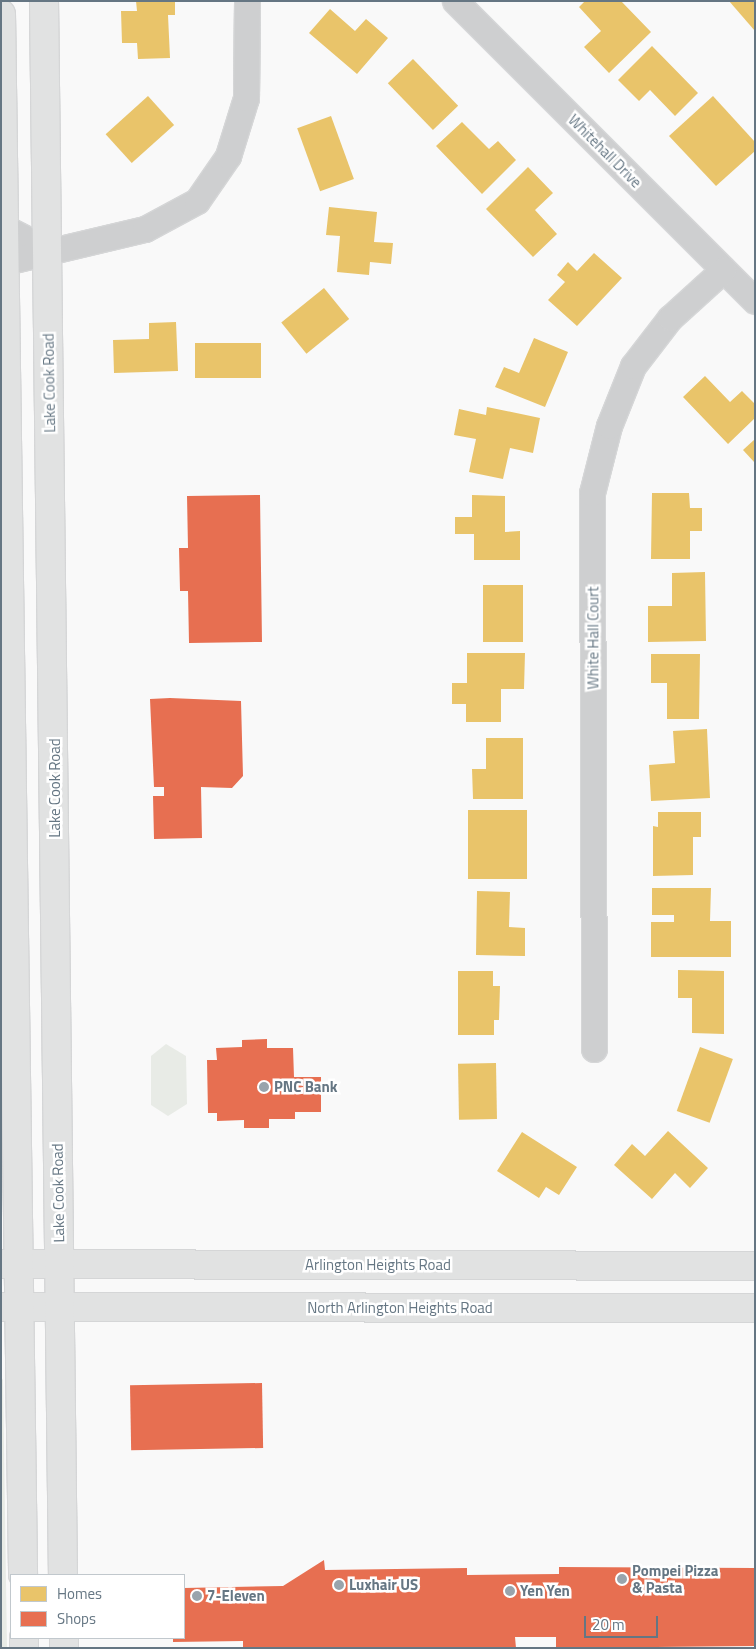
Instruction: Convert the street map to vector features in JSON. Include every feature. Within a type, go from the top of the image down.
[{"type":"main road","name":"Lake Cook Road","points":[[23,1574],[32,1307],[59,1267],[44,1]]},
{"type":"main road","name":"Lake Cook Road","points":[[1,14],[11,1266],[32,1307],[63,1574]]},
{"type":"main road","name":"Arlington Heights Road","points":[[11,1266],[755,1266]]},
{"type":"main road","name":"North Arlington Heights Road","points":[[32,1307],[755,1308]]},
{"type":"street","points":[[3,263],[46,249],[145,229],[197,201],[228,156],[246,98],[247,1]]},
{"type":"street","name":"Whitehall Drive","points":[[456,1],[755,301]]},
{"type":"street","points":[[2,226],[46,249]]},
{"type":"street","name":"White Hall Court","points":[[594,1049],[592,493],[609,426],[633,366],[670,318],[723,270]]},
{"type":"shaded area","points":[[166,1044],[186,1056],[187,1104],[168,1116],[151,1105],[151,1056]]},
{"type":"shaded area","points":[[1,1377],[3,1380],[7,1648],[1,1648]]},
{"type":"building: Homes","points":[[136,1],[175,1],[175,15],[168,15],[170,58],[138,59],[137,43],[122,43],[121,11],[137,11]]},
{"type":"building: Homes","points":[[585,1],[621,1],[651,32],[609,73],[584,47],[601,31],[579,7]]},
{"type":"building: Homes","points":[[729,1],[755,1],[755,31]]},
{"type":"building: Homes","points":[[330,9],[355,31],[366,19],[388,38],[357,74],[309,33]]},
{"type":"building: Homes","points":[[652,46],[698,93],[675,116],[650,90],[639,101],[618,80]]},
{"type":"building: Homes","points":[[413,59],[458,106],[433,130],[388,83]]},
{"type":"building: Homes","points":[[148,96],[174,125],[132,163],[106,134]]},
{"type":"building: Homes","points":[[713,96],[755,142],[755,151],[716,186],[669,136]]},
{"type":"building: Homes","points":[[331,116],[354,179],[320,191],[297,128]]},
{"type":"building: Homes","points":[[462,122],[489,149],[498,141],[516,160],[482,194],[436,146]]},
{"type":"building: Homes","points":[[528,167],[553,193],[535,210],[557,234],[533,257],[486,209]]},
{"type":"building: Homes","points":[[329,207],[377,212],[374,242],[393,243],[391,264],[370,262],[369,275],[337,272],[340,236],[326,235]]},
{"type":"building: Homes","points":[[594,253],[622,278],[577,326],[548,300],[565,282],[557,275],[568,262],[577,271]]},
{"type":"building: Homes","points":[[324,288],[349,319],[306,354],[281,323]]},
{"type":"building: Homes","points":[[176,322],[178,371],[114,373],[113,340],[149,339],[149,323]]},
{"type":"building: Homes","points":[[534,338],[568,352],[545,407],[495,387],[504,367],[519,373]]},
{"type":"building: Homes","points":[[195,343],[261,343],[261,378],[195,378]]},
{"type":"building: Homes","points":[[705,376],[730,402],[742,391],[755,404],[755,418],[728,444],[683,397]]},
{"type":"building: Homes","points":[[487,407],[540,418],[533,453],[510,448],[503,479],[469,472],[476,439],[454,435],[459,409],[486,415]]},
{"type":"building: Homes","points":[[755,439],[755,463],[743,450]]},
{"type":"building: Homes","points":[[652,493],[689,493],[690,508],[702,508],[702,531],[690,531],[690,559],[651,559]]},
{"type":"building: Homes","points":[[472,495],[505,496],[505,532],[520,531],[520,560],[474,560],[474,534],[455,534],[455,517],[472,517]]},
{"type":"building: Homes","points":[[705,572],[706,641],[648,642],[648,606],[672,606],[672,573]]},
{"type":"building: Homes","points":[[483,585],[523,585],[523,642],[483,642]]},
{"type":"building: Homes","points":[[467,653],[525,653],[524,689],[501,689],[501,722],[466,722],[466,704],[452,704],[452,683],[467,683]]},
{"type":"building: Homes","points":[[651,654],[700,654],[699,719],[667,719],[667,683],[651,683]]},
{"type":"building: Homes","points":[[707,729],[710,798],[651,801],[649,765],[675,763],[673,731]]},
{"type":"building: Homes","points":[[486,738],[523,738],[523,799],[473,799],[472,769],[486,769]]},
{"type":"building: Homes","points":[[468,810],[527,810],[527,879],[468,879]]},
{"type":"building: Homes","points":[[658,812],[701,812],[701,837],[693,837],[693,875],[653,876],[653,826],[658,827]]},
{"type":"building: Homes","points":[[652,888],[711,888],[710,921],[731,921],[731,957],[651,957],[651,922],[674,922],[674,915],[652,915]]},
{"type":"building: Homes","points":[[477,891],[510,892],[509,927],[525,928],[525,956],[476,955]]},
{"type":"building: Homes","points":[[678,970],[724,971],[724,1034],[692,1033],[692,998],[678,998]]},
{"type":"building: Homes","points":[[458,971],[493,971],[493,986],[500,986],[499,1020],[494,1020],[494,1035],[458,1035]]},
{"type":"building: Homes","points":[[700,1047],[733,1059],[710,1123],[677,1111]]},
{"type":"building: Homes","points":[[496,1063],[497,1119],[459,1120],[458,1064]]},
{"type":"building: Homes","points":[[668,1131],[708,1168],[690,1188],[675,1173],[652,1199],[614,1165],[632,1144],[645,1156]]},
{"type":"building: Homes","points":[[522,1132],[577,1167],[559,1195],[546,1187],[539,1198],[497,1171]]},
{"type":"building: Shops","points":[[260,495],[262,642],[189,643],[188,591],[180,591],[179,548],[188,548],[187,496]]},
{"type":"building: Shops","points":[[150,699],[241,701],[243,776],[232,788],[201,787],[202,838],[154,839],[153,796],[164,796],[164,787],[154,787]]},
{"type":"building: Shops","name":"PNC Bank","points":[[267,1039],[267,1048],[293,1048],[294,1077],[321,1077],[321,1112],[295,1112],[295,1119],[269,1119],[269,1128],[244,1128],[244,1120],[217,1121],[217,1113],[208,1113],[207,1060],[217,1060],[216,1048],[242,1047],[242,1040]]},
{"type":"building: Shops","points":[[262,1383],[263,1448],[131,1450],[130,1385]]},
{"type":"building: Shops","points":[[324,1560],[325,1570],[467,1568],[467,1575],[559,1574],[559,1567],[755,1568],[755,1646],[556,1648],[556,1637],[515,1637],[516,1648],[243,1648],[243,1641],[173,1642],[173,1639],[185,1639],[185,1588],[283,1586]]},
{"type":"place","name":"PNC Bank","points":[[264,1087]]},
{"type":"place","name":"Pompei Pizza & Pasta","points":[[622,1579]]},
{"type":"place","name":"Luxhair US","points":[[339,1585]]},
{"type":"place","name":"Yen Yen","points":[[510,1591]]},
{"type":"place","name":"7-Eleven","points":[[197,1596]]}]
